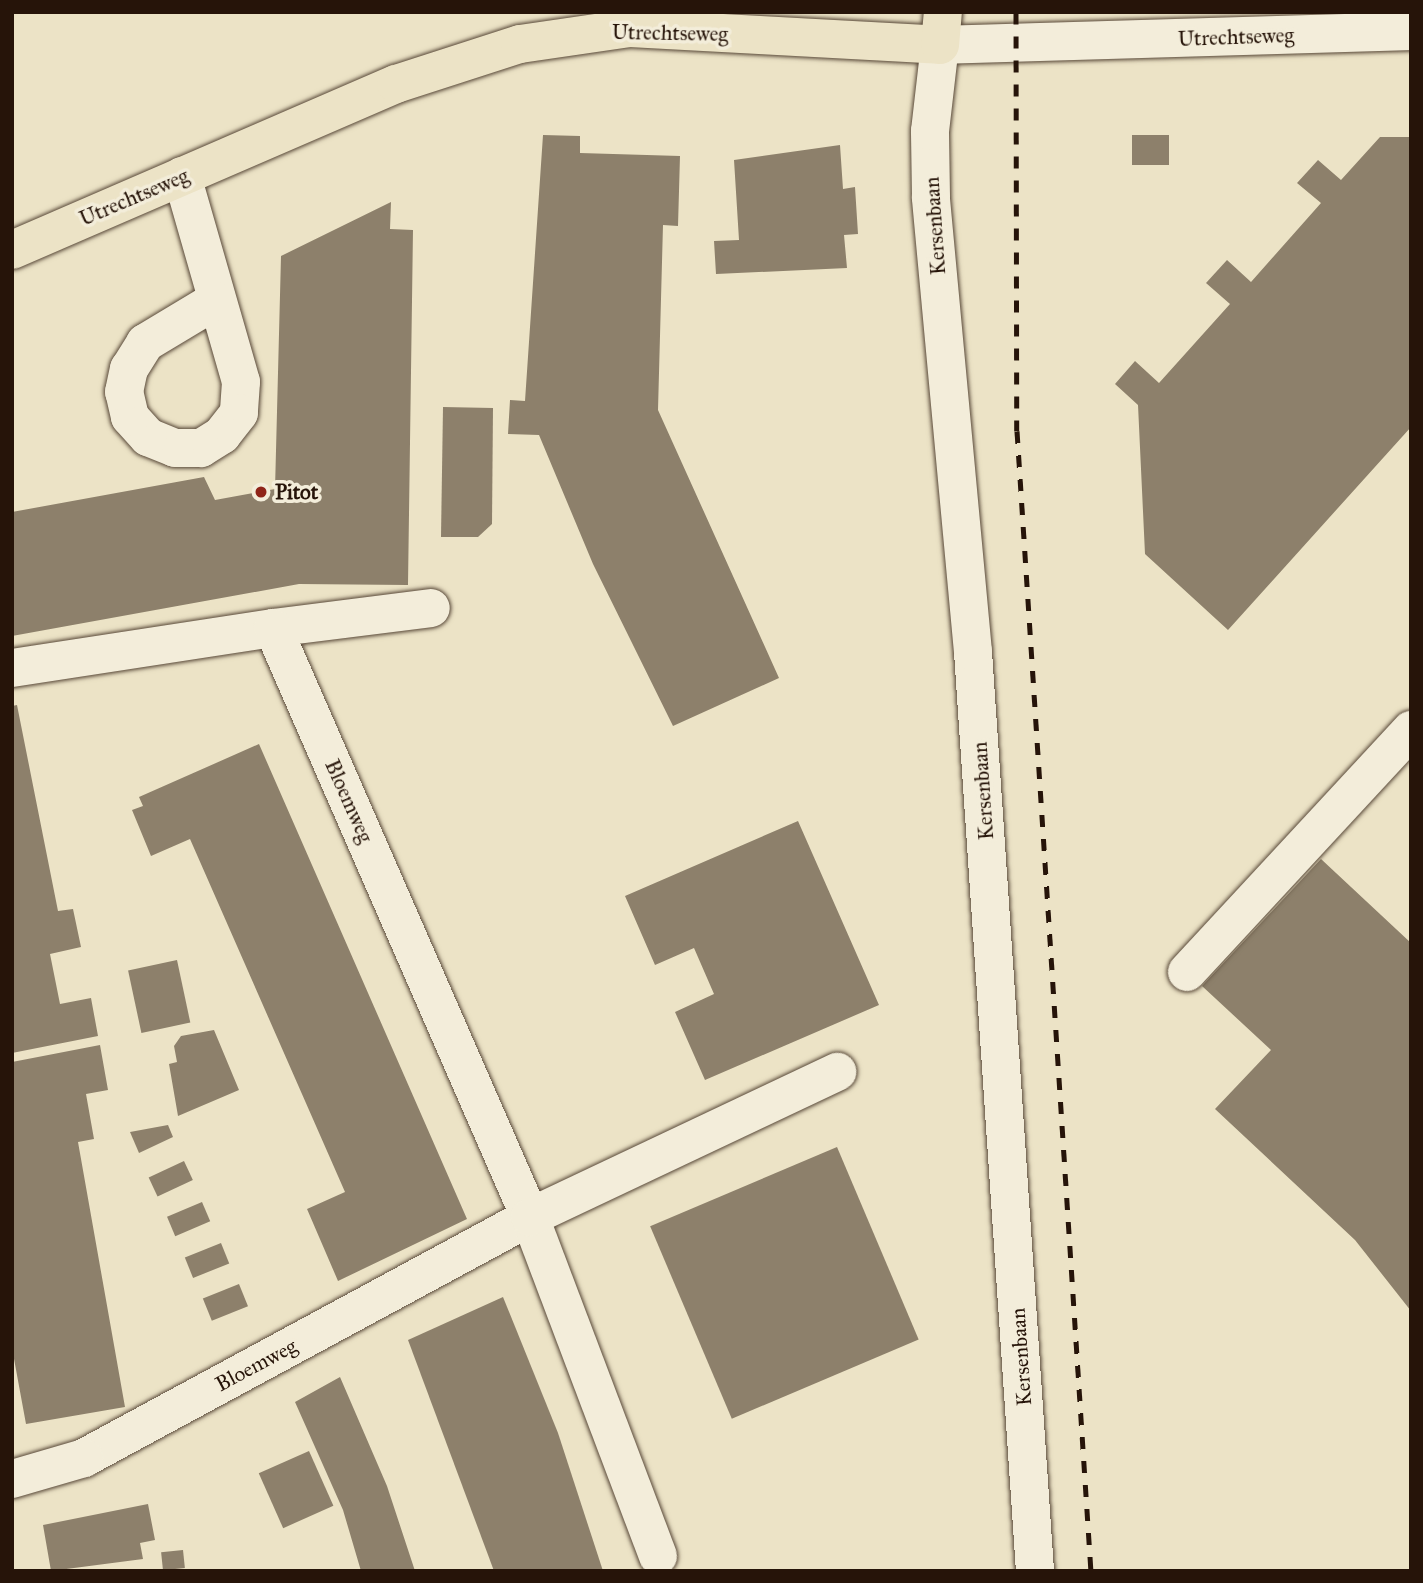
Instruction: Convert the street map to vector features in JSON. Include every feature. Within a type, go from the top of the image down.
[{"type":"main road","name":"Utrechtseweg","points":[[12,250],[396,84],[520,44],[630,28],[942,29]]},
{"type":"street","name":"Utrechtseweg","points":[[942,29],[1397,25]]},
{"type":"street","name":"Kersenbaan","points":[[942,29],[930,131],[931,197],[973,652],[1035,1571]]},
{"type":"street","points":[[182,176],[215,301]]},
{"type":"street","points":[[12,668],[272,628],[431,608]]},
{"type":"street","name":"Bloemweg","points":[[272,628],[530,1217],[657,1556]]},
{"type":"street","points":[[1187,972],[1411,730]]},
{"type":"street","name":"Bloemweg","points":[[12,1479],[84,1458],[530,1217],[837,1072]]},
{"type":"building","points":[[543,135],[580,136],[580,153],[680,156],[678,226],[663,225],[658,410],[779,678],[673,726],[593,564],[539,435],[508,434],[510,400],[525,401]]},
{"type":"building","points":[[1132,135],[1169,135],[1169,165],[1132,165]]},
{"type":"building","points":[[1380,137],[1411,137],[1411,427],[1228,630],[1145,554],[1138,405],[1115,384],[1135,361],[1159,383],[1230,304],[1206,283],[1227,260],[1251,282],[1321,203],[1297,183],[1318,160],[1341,180]]},
{"type":"building","points":[[840,145],[843,189],[855,187],[858,234],[844,235],[847,268],[716,274],[714,241],[739,240],[734,160]]},
{"type":"building","points":[[391,202],[390,229],[413,230],[408,585],[299,584],[12,636],[12,512],[204,477],[215,500],[275,489],[281,256]]},
{"type":"building","points":[[443,407],[493,408],[492,524],[478,537],[441,537]]},
{"type":"building","points":[[17,705],[58,911],[73,909],[81,947],[50,954],[60,1004],[91,998],[98,1036],[12,1053],[12,706]]},
{"type":"building","points":[[259,744],[467,1219],[338,1281],[307,1209],[345,1192],[190,839],[151,856],[132,810],[143,806],[139,797]]},
{"type":"building","points":[[798,821],[879,1005],[705,1080],[675,1012],[714,994],[694,948],[655,965],[625,896]]},
{"type":"building","points":[[1321,859],[1411,943],[1411,1311],[1355,1240],[1215,1109],[1271,1050],[1202,986]]},
{"type":"building","points":[[177,960],[190,1023],[141,1033],[128,970]]},
{"type":"building","points":[[214,1030],[239,1090],[178,1116],[169,1064],[177,1062],[174,1046],[181,1036]]},
{"type":"building","points":[[100,1045],[108,1090],[86,1094],[94,1139],[78,1142],[125,1407],[26,1424],[12,1348],[12,1062]]},
{"type":"building","points":[[168,1125],[173,1137],[139,1153],[130,1132]]},
{"type":"building","points":[[837,1147],[919,1339],[732,1419],[650,1226]]},
{"type":"building","points":[[184,1161],[193,1180],[158,1197],[149,1177]]},
{"type":"building","points":[[202,1202],[210,1221],[175,1236],[167,1217]]},
{"type":"building","points":[[221,1243],[229,1263],[193,1278],[185,1258]]},
{"type":"building","points":[[239,1284],[248,1306],[212,1321],[203,1299]]},
{"type":"building","points":[[503,1297],[558,1433],[603,1571],[494,1571],[408,1340]]},
{"type":"building","points":[[340,1377],[387,1486],[415,1571],[361,1571],[343,1510],[295,1402]]},
{"type":"building","points":[[309,1451],[333,1506],[283,1528],[259,1473]]},
{"type":"building","points":[[148,1504],[155,1540],[140,1543],[143,1559],[51,1571],[43,1525]]},
{"type":"building","points":[[183,1550],[185,1568],[163,1570],[161,1552]]},
{"type":"railway","points":[[1016,12],[1017,431],[1091,1571]]},
{"type":"place","name":"Pitot","points":[[261,492]]}]
